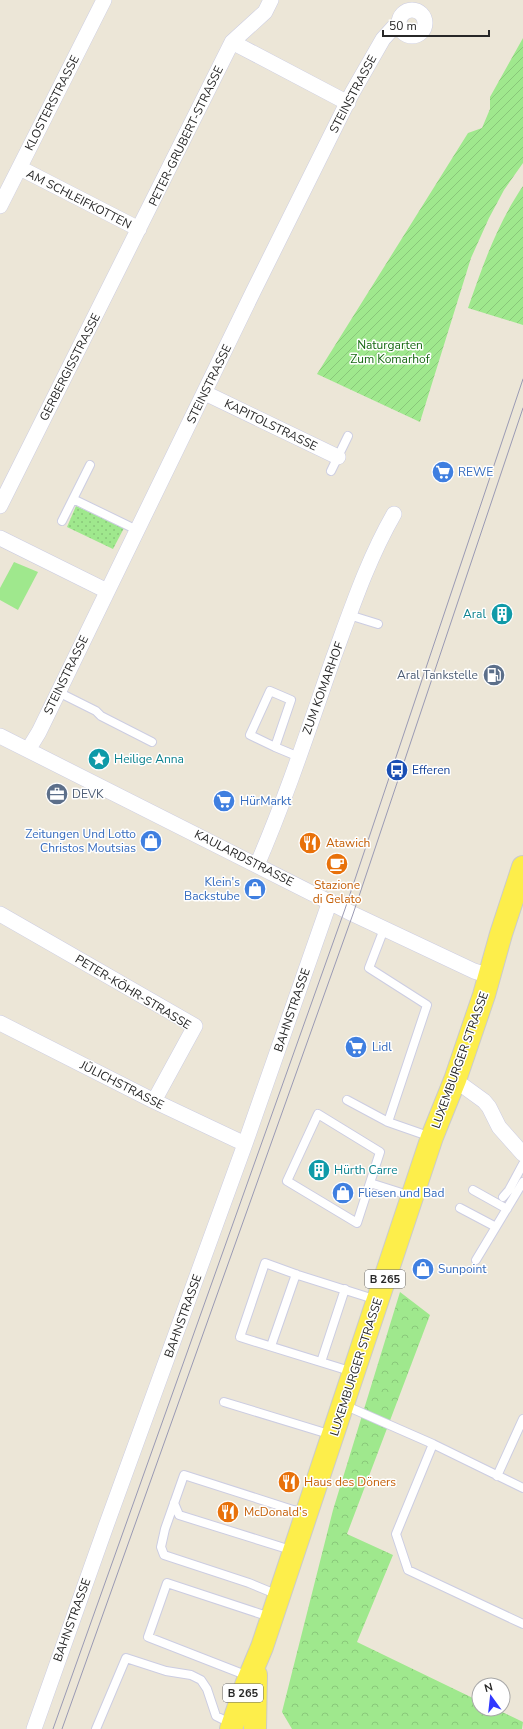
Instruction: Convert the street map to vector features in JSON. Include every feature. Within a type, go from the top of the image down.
[{"type":"main road","name":"LUXEMBURGER STRASSE","points":[[232,1727],[294,1551],[432,1137],[455,1080],[490,976],[500,934],[523,868]]},
{"type":"main road","points":[[254,1667],[255,1729]]},
{"type":"street","name":"KLOSTERSTRASSE","points":[[0,206],[104,0]]},
{"type":"street","name":"PETER-GRUBERT-STRASSE","points":[[139,229],[232,42],[265,12],[271,0]]},
{"type":"street","name":"STEINSTRASSE","points":[[28,750],[205,393],[256,285],[348,102],[383,39],[399,24]]},
{"type":"street","points":[[232,42],[348,102]]},
{"type":"street","name":"AM SCHLEIFKOTTEN","points":[[20,168],[139,229]]},
{"type":"street","name":"GERBERGISSTRASSE","points":[[0,506],[139,229]]},
{"type":"street","name":"KAPITOLSTRASSE","points":[[205,393],[338,457]]},
{"type":"street","name":"ZUM KOMARHOF","points":[[257,865],[299,757],[349,615],[382,534],[394,514]]},
{"type":"street","points":[[0,538],[107,591]]},
{"type":"street","name":"KAULARDSTRASSE","points":[[0,736],[384,928],[474,972],[490,976]]},
{"type":"street","name":"BAHNSTRASSE","points":[[34,1729],[108,1518],[245,1144],[330,901]]},
{"type":"street","name":"PETER-KÖHR-STRASSE","points":[[0,914],[195,1026],[154,1101]]},
{"type":"street","name":"JÜLICHSTRASSE","points":[[0,1023],[154,1101],[245,1144]]},
{"type":"street","points":[[455,1080],[490,1107],[499,1127],[523,1154]]},
{"type":"lane","points":[[330,471],[348,436]]},
{"type":"lane","points":[[62,521],[90,465]]},
{"type":"lane","points":[[73,499],[137,530]]},
{"type":"lane","points":[[349,615],[378,624]]},
{"type":"lane","points":[[275,747],[291,700],[270,691],[250,735],[275,747],[299,757]]},
{"type":"lane","points":[[58,692],[152,742]]},
{"type":"lane","points":[[384,928],[370,968],[427,1005],[388,1122]]},
{"type":"lane","points":[[347,1100],[388,1122],[432,1137]]},
{"type":"lane","points":[[318,1114],[380,1152],[370,1183],[357,1223],[287,1181],[318,1114]]},
{"type":"lane","points":[[503,1197],[509,1190],[523,1164]]},
{"type":"lane","points":[[476,1260],[523,1182]]},
{"type":"lane","points":[[370,1183],[412,1196]]},
{"type":"lane","points":[[473,1190],[507,1209]]},
{"type":"lane","points":[[460,1208],[496,1227]]},
{"type":"lane","points":[[354,1373],[240,1337],[265,1263],[378,1300]]},
{"type":"lane","points":[[271,1346],[296,1274]]},
{"type":"lane","points":[[321,1362],[345,1289]]},
{"type":"lane","points":[[224,1402],[333,1435]]},
{"type":"lane","points":[[343,1405],[433,1444],[523,1488]]},
{"type":"lane","points":[[497,1476],[520,1433],[523,1419]]},
{"type":"lane","points":[[433,1444],[396,1534],[408,1570],[523,1624]]},
{"type":"lane","points":[[278,1595],[249,1583],[164,1555],[161,1548],[166,1526],[174,1503],[184,1475],[293,1510],[307,1512]]},
{"type":"lane","points":[[174,1503],[178,1515],[294,1551]]},
{"type":"lane","points":[[254,1667],[148,1637],[167,1583],[271,1617]]},
{"type":"lane","points":[[96,1729],[126,1658],[166,1671],[191,1675],[201,1680],[207,1689],[216,1716],[232,1727]]},
{"type":"green space","name":"Naturgarten Zum Komarhof","points":[[523,38],[523,163],[504,190],[489,218],[471,258],[420,422],[317,374],[468,133],[482,128],[490,109],[490,97]]},
{"type":"green space","points":[[523,186],[523,325],[468,308],[498,230]]},
{"type":"green space","points":[[76,506],[124,528],[113,549],[67,527]]},
{"type":"green space","points":[[14,562],[38,572],[18,610],[0,600],[0,588]]},
{"type":"green space","points":[[400,1292],[430,1315],[347,1534],[393,1555],[357,1642],[471,1697],[471,1717],[511,1716],[523,1722],[522,1729],[292,1729],[282,1712],[333,1510]]},
{"type":"tram line","points":[[53,1729],[345,909],[523,379]]},
{"type":"tram line","points":[[62,1729],[353,914],[523,408]]},
{"type":"place","name":"REWE","points":[[443,472]]},
{"type":"place","name":"Aral","points":[[502,614]]},
{"type":"place","name":"Aral Tankstelle","points":[[494,675]]},
{"type":"place","name":"Heilige Anna","points":[[99,759]]},
{"type":"place","name":"Efferen","points":[[397,770]]},
{"type":"place","name":"DEVK","points":[[57,794]]},
{"type":"place","name":"HürMarkt","points":[[224,801]]},
{"type":"place","name":"Zeitungen Und Lotto Christos Moutsias","points":[[151,841]]},
{"type":"place","name":"Atawich","points":[[310,843]]},
{"type":"place","name":"Stazione di Gelato","points":[[337,864]]},
{"type":"place","name":"Klein's Backstube","points":[[255,889]]},
{"type":"place","name":"Lidl","points":[[356,1047]]},
{"type":"place","name":"Hürth Carre","points":[[319,1170]]},
{"type":"place","name":"Fliesen und Bad","points":[[343,1193]]},
{"type":"place","name":"Sunpoint","points":[[423,1269]]},
{"type":"place","name":"Haus des Döners","points":[[289,1482]]},
{"type":"place","name":"McDonald's","points":[[228,1512]]}]
